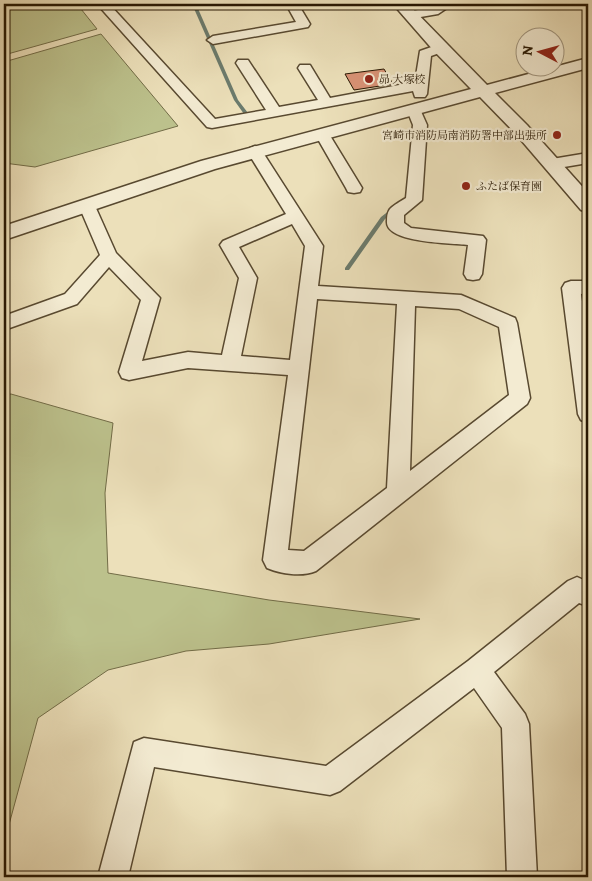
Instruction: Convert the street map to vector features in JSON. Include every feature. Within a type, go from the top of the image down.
[{"type":"street","points":[[103,4],[212,124],[326,102],[483,93],[588,63]]},
{"type":"street","points":[[213,40],[304,24],[292,4]]},
{"type":"street","points":[[404,9],[434,11],[447,4]]},
{"type":"street","points":[[404,9],[483,93],[521,129],[588,205]]},
{"type":"street","points":[[440,48],[426,54],[418,97],[420,125],[414,200],[396,213],[395,226],[408,233],[477,240],[473,274]]},
{"type":"street","points":[[243,63],[274,111]]},
{"type":"street","points":[[305,68],[326,102]]},
{"type":"street","points":[[4,234],[155,182],[256,151],[322,134],[418,97]]},
{"type":"street","points":[[322,134],[354,188]]},
{"type":"street","points":[[256,151],[314,246],[308,292],[275,560],[308,563],[520,398],[508,323],[461,302],[308,292]]},
{"type":"street","points":[[552,164],[588,158]]},
{"type":"street","points":[[87,206],[109,256],[151,298],[129,372],[188,360],[299,368]]},
{"type":"street","points":[[230,363],[248,278],[229,245],[296,216]]},
{"type":"street","points":[[4,323],[71,300],[109,256]]},
{"type":"street","points":[[588,287],[571,288],[588,414]]},
{"type":"street","points":[[398,493],[406,298]]},
{"type":"street","points":[[113,877],[144,752],[330,781],[477,670],[577,589],[588,594]]},
{"type":"street","points":[[477,670],[515,724],[522,877]]},
{"type":"green space","points":[[21,4],[77,4],[97,29],[4,55],[4,9]]},
{"type":"green space","points":[[101,34],[178,126],[35,167],[4,163],[4,62]]},
{"type":"green space","points":[[11,394],[113,423],[105,493],[108,573],[269,600],[420,619],[269,644],[186,651],[108,670],[38,718],[4,843],[4,395]]},
{"type":"building","name":"昴 大塚校","points":[[384,69],[393,84],[354,90],[345,74]]},
{"type":"waterway","points":[[194,4],[236,100],[246,113]]},
{"type":"waterway","points":[[347,269],[383,218],[394,209]]},
{"type":"place","name":"昴 大塚校","points":[[369,79]]},
{"type":"place","name":"宮崎市消防局南消防署中部出張所","points":[[557,135]]},
{"type":"place","name":"ふたば保育園","points":[[466,186]]}]
